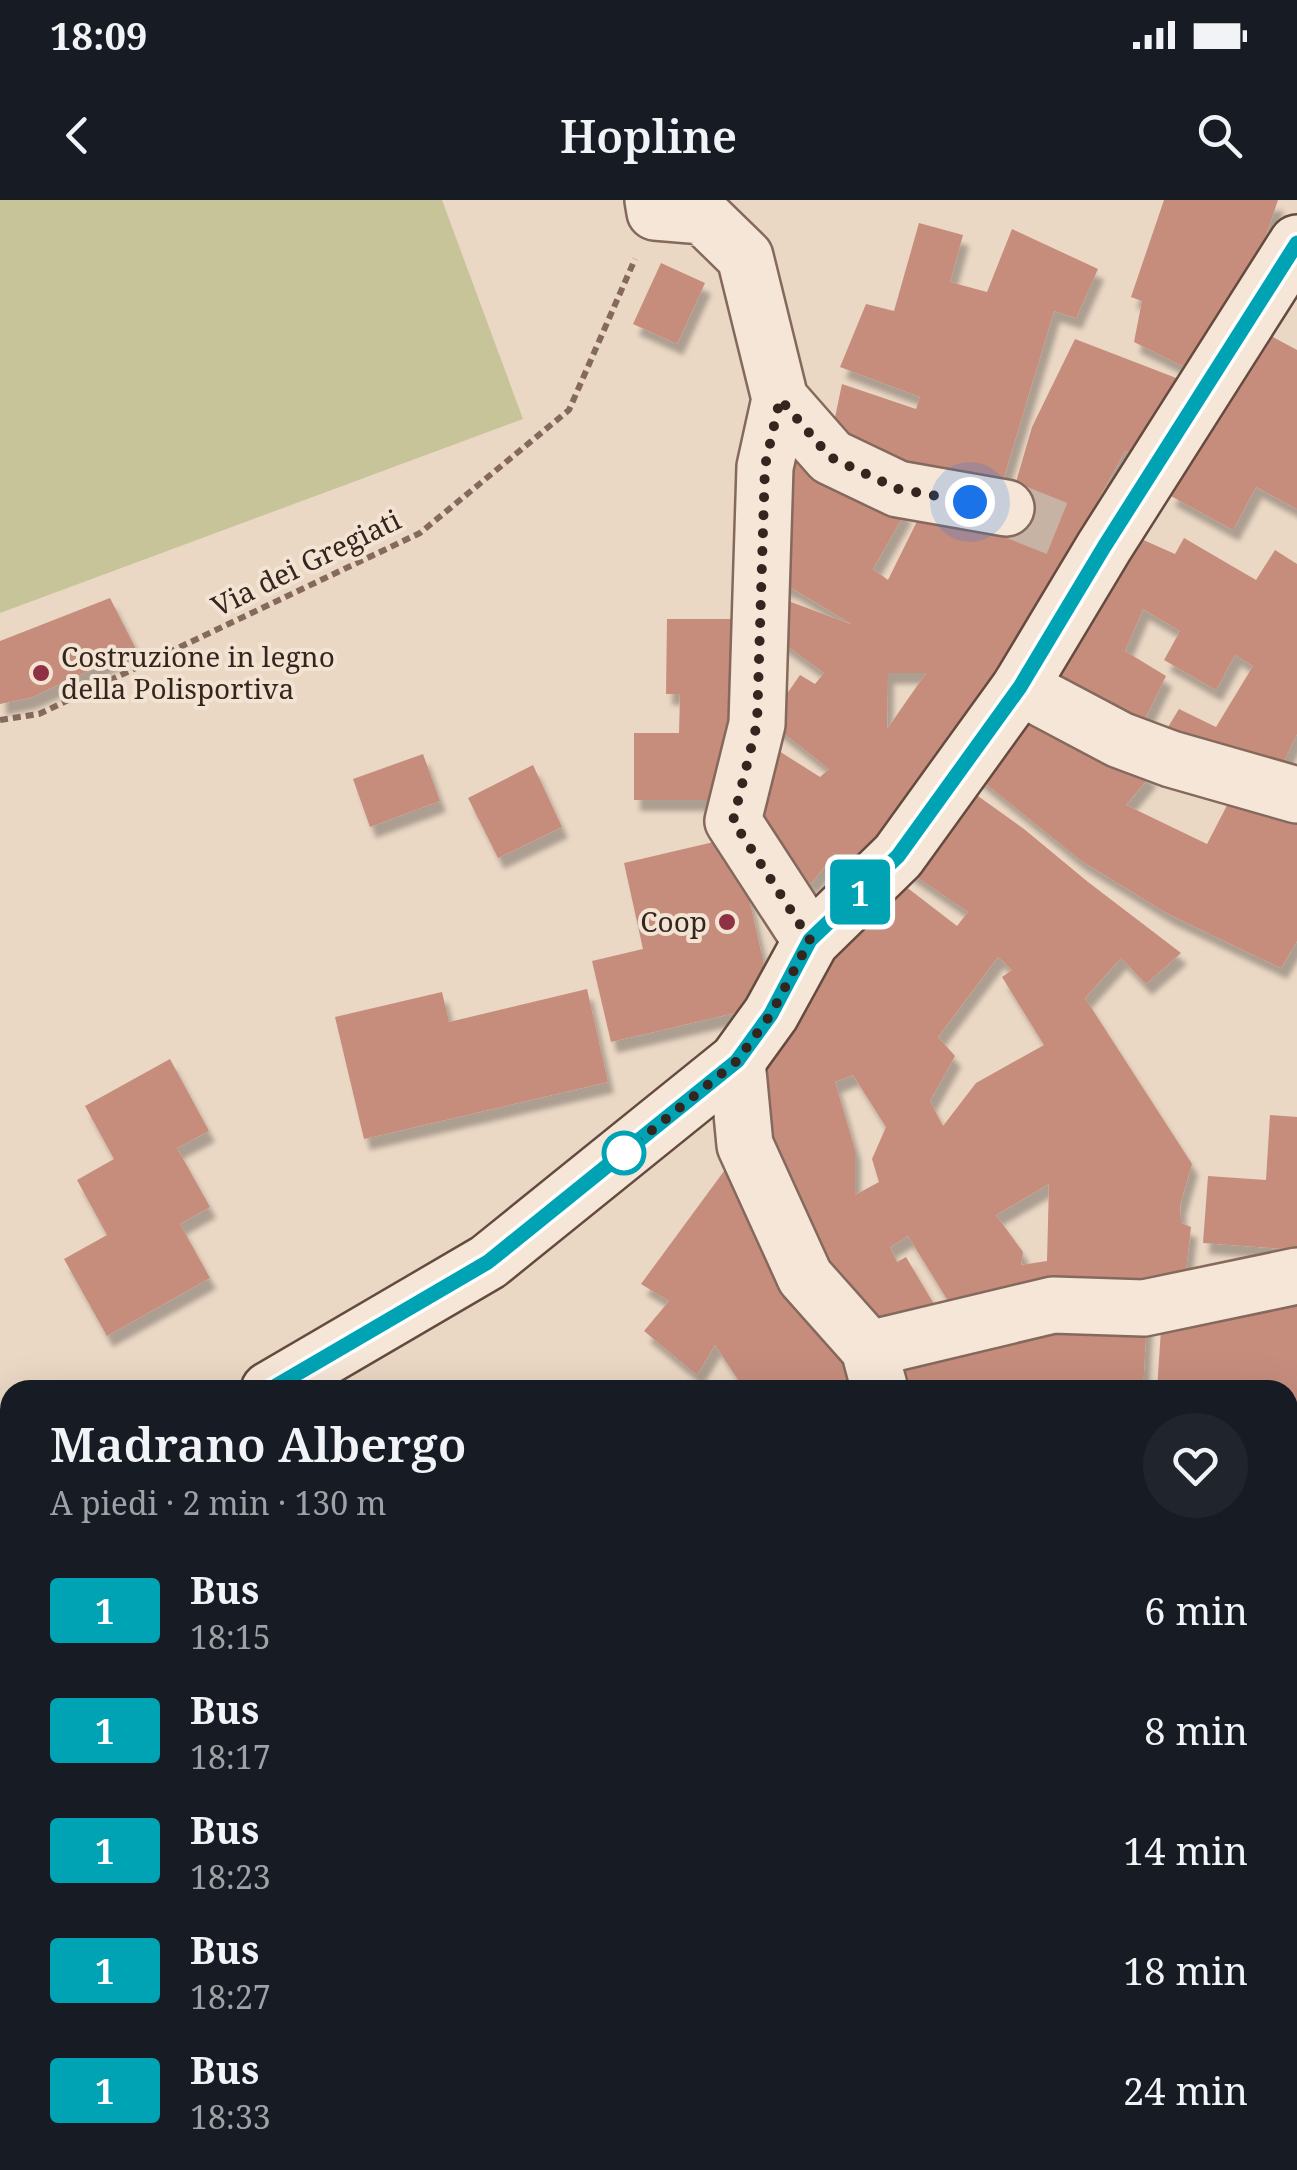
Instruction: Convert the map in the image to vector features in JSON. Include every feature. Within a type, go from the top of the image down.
[{"type":"street","points":[[654,206],[703,216],[746,258],[780,399],[765,466],[757,724],[733,821],[810,940]]},
{"type":"street","points":[[286,1380],[488,1262],[737,1061],[771,1014],[810,940],[898,856],[1020,687],[1091,542],[1297,243]]},
{"type":"street","points":[[780,399],[830,457],[898,489],[1006,508]]},
{"type":"street","points":[[1020,687],[1120,740],[1171,759],[1297,795]]},
{"type":"street","points":[[737,1061],[744,1144],[806,1277],[874,1370],[1053,1305],[1144,1308],[1297,1276]]},
{"type":"path","name":"Via dei Gregiati","points":[[0,720],[39,714],[420,533],[569,410],[654,206]]},
{"type":"shaded area","points":[[0,200],[442,200],[523,419],[0,613]]},
{"type":"building","points":[[1164,200],[1278,200],[1233,332],[1202,376],[1134,342],[1142,301],[1131,297]]},
{"type":"building","points":[[919,223],[963,235],[950,282],[987,292],[1012,229],[1098,269],[1076,318],[1054,311],[998,497],[829,446],[842,384],[916,409],[920,397],[840,367],[866,304],[894,311]]},
{"type":"building","points":[[661,263],[705,283],[677,344],[633,324]]},
{"type":"building","points":[[1260,330],[1297,350],[1297,509],[1256,487],[1233,530],[1169,495]]},
{"type":"building","points":[[1075,339],[1197,386],[1146,460],[1125,451],[1078,537],[1021,658],[858,871],[835,853],[811,884],[769,852],[741,818],[760,739],[820,777],[829,769],[768,721],[800,675],[815,684],[824,673],[769,633],[783,599],[853,625],[793,589],[770,580],[787,442],[906,511],[873,569],[888,580],[923,509],[1011,499],[1032,427]],"holes":[[[888,673],[926,673],[887,729]]]},
{"type":"building","points":[[1130,534],[1175,554],[1184,538],[1256,580],[1275,550],[1297,564],[1297,734],[1279,772],[1159,742],[1179,709],[1216,727],[1253,666],[1235,655],[1216,690],[1164,660],[1180,631],[1143,609],[1125,651],[1166,676],[1140,729],[1036,683]]},
{"type":"building","name":"Costruzione in legno della Polisportiva","points":[[110,598],[136,649],[30,698],[0,704],[0,641]]},
{"type":"building","points":[[667,619],[751,619],[730,800],[634,800],[634,733],[679,733],[680,694],[666,694]]},
{"type":"building","points":[[1035,703],[1151,775],[1126,805],[1207,844],[1237,786],[1297,812],[1297,941],[1281,968],[1168,914],[1080,860],[975,775]]},
{"type":"building","points":[[423,754],[440,801],[370,827],[353,779]]},
{"type":"building","points":[[533,765],[562,827],[498,858],[468,798]]},
{"type":"building","points":[[961,784],[1181,953],[1146,984],[1121,958],[1085,998],[1192,1164],[1180,1205],[1181,1223],[1191,1227],[1184,1288],[958,1317],[908,1236],[890,1247],[897,1262],[906,1257],[944,1321],[884,1333],[831,1291],[759,1149],[764,1032],[892,876],[957,926],[968,912],[905,869]],"holes":[[[998,957],[1012,970],[1002,977],[1044,1045],[976,1083],[943,1126],[930,1101],[955,1056],[938,1037]],[[853,1075],[886,1127],[872,1159],[879,1182],[855,1195],[855,1150],[835,1082]],[[1049,1184],[1047,1261],[1021,1265],[1023,1252],[996,1215]]]},
{"type":"building","points":[[735,837],[773,1004],[611,1042],[592,961],[643,949],[624,863]]},
{"type":"building","points":[[587,989],[608,1082],[364,1139],[335,1017],[442,992],[449,1022]]},
{"type":"building","points":[[170,1059],[209,1131],[177,1148],[210,1207],[180,1224],[210,1278],[107,1336],[64,1259],[107,1235],[77,1180],[114,1159],[85,1106]]},
{"type":"building","points":[[1270,1115],[1297,1117],[1297,1250],[1203,1243],[1208,1176],[1266,1180]]},
{"type":"building","points":[[727,1167],[792,1269],[851,1380],[738,1380],[715,1345],[697,1375],[644,1331],[669,1301],[641,1284]]},
{"type":"building","points":[[1297,1286],[1297,1380],[1158,1380],[1162,1314]]},
{"type":"building","points":[[1147,1317],[1144,1380],[898,1380],[893,1356]]},
{"type":"tunnel","points":[[1006,508],[1078,537]]},
{"type":"bus line","name":"1","points":[[286,1380],[488,1262],[737,1061],[771,1014],[810,940],[898,856],[1020,687],[1297,243]]},
{"type":"place","name":"Costruzione in legno della Polisportiva","points":[[41,673]]},
{"type":"place","name":"Coop","points":[[727,922]]},
{"type":"route","points":[[624,1153],[737,1061],[771,1014],[810,940],[733,821],[757,724],[765,466],[780,399],[830,457],[898,489],[970,502]]}]
